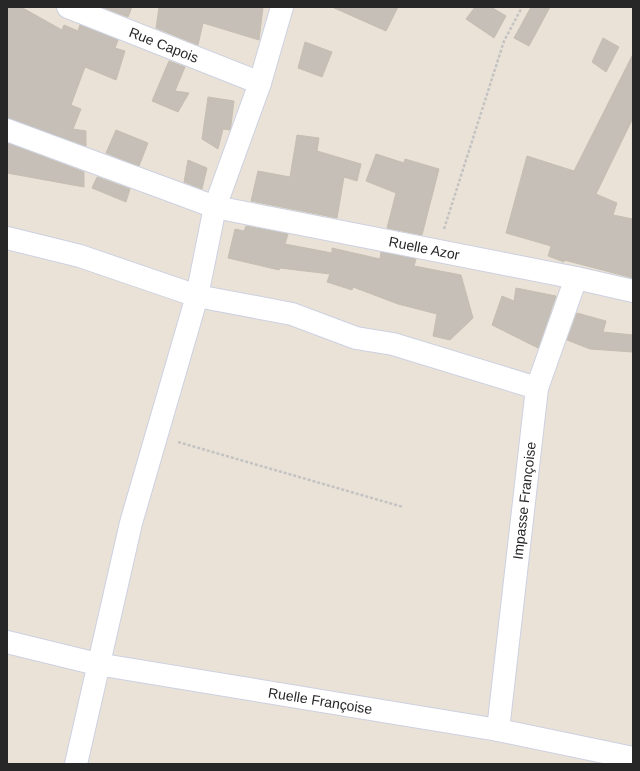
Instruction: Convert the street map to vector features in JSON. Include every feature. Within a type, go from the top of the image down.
[{"type":"street","name":"Rue Capois","points":[[68,7],[260,83]]},
{"type":"street","points":[[76,764],[130,523],[197,296],[215,207],[260,83],[282,7]]},
{"type":"street","name":"Ruelle Azor","points":[[7,130],[215,207],[576,278],[633,291]]},
{"type":"street","points":[[7,238],[80,256],[197,296],[292,314],[356,338],[393,344],[537,388]]},
{"type":"street","name":"Impasse Françoise","points":[[498,730],[537,388],[576,278]]},
{"type":"street","name":"Ruelle Françoise","points":[[7,642],[98,664],[498,730],[633,758]]},
{"type":"path","points":[[438,251],[504,42],[522,7]]},
{"type":"path","points":[[156,436],[403,506]]},
{"type":"building","points":[[7,7],[21,7],[62,30],[64,25],[78,31],[80,25],[118,40],[115,48],[125,51],[116,80],[85,67],[71,105],[81,109],[73,129],[86,131],[86,146],[7,118]]},
{"type":"building","points":[[102,7],[132,7],[128,17]]},
{"type":"building","points":[[159,7],[263,7],[259,40],[203,23],[198,45],[156,28]]},
{"type":"building","points":[[332,7],[398,7],[386,31]]},
{"type":"building","points":[[475,7],[491,7],[506,16],[494,38],[466,19]]},
{"type":"building","points":[[531,7],[550,7],[529,46],[514,38]]},
{"type":"building","points":[[603,38],[619,47],[606,72],[592,62]]},
{"type":"building","points":[[305,42],[332,52],[322,77],[298,68]]},
{"type":"building","points":[[633,54],[633,118],[596,194],[617,203],[613,215],[633,219],[633,278],[564,260],[564,262],[548,256],[551,246],[506,233],[527,156],[574,171]]},
{"type":"building","points":[[169,61],[185,67],[175,91],[189,93],[178,112],[152,101]]},
{"type":"building","points":[[208,97],[234,101],[230,130],[223,129],[218,149],[202,139]]},
{"type":"building","points":[[116,130],[148,143],[139,166],[106,153]]},
{"type":"building","points":[[297,135],[319,138],[317,151],[361,164],[357,181],[344,177],[337,218],[251,201],[258,171],[290,177]]},
{"type":"building","points":[[7,143],[84,172],[84,187],[7,173]]},
{"type":"building","points":[[376,154],[404,163],[405,159],[439,169],[422,235],[387,228],[396,193],[366,181]]},
{"type":"building","points":[[188,160],[207,168],[202,189],[184,182]]},
{"type":"building","points":[[97,177],[130,189],[126,202],[92,188]]},
{"type":"building","points":[[246,226],[288,234],[285,244],[332,253],[332,248],[380,259],[381,252],[416,259],[414,266],[461,275],[473,318],[450,340],[433,336],[437,314],[398,304],[353,287],[352,290],[327,282],[330,274],[280,268],[279,270],[228,258],[235,229],[244,231]]},
{"type":"building","points":[[516,288],[556,296],[538,348],[492,325],[502,296],[514,301]]},
{"type":"building","points":[[577,313],[606,321],[603,332],[633,335],[633,352],[590,349],[567,340]]}]
